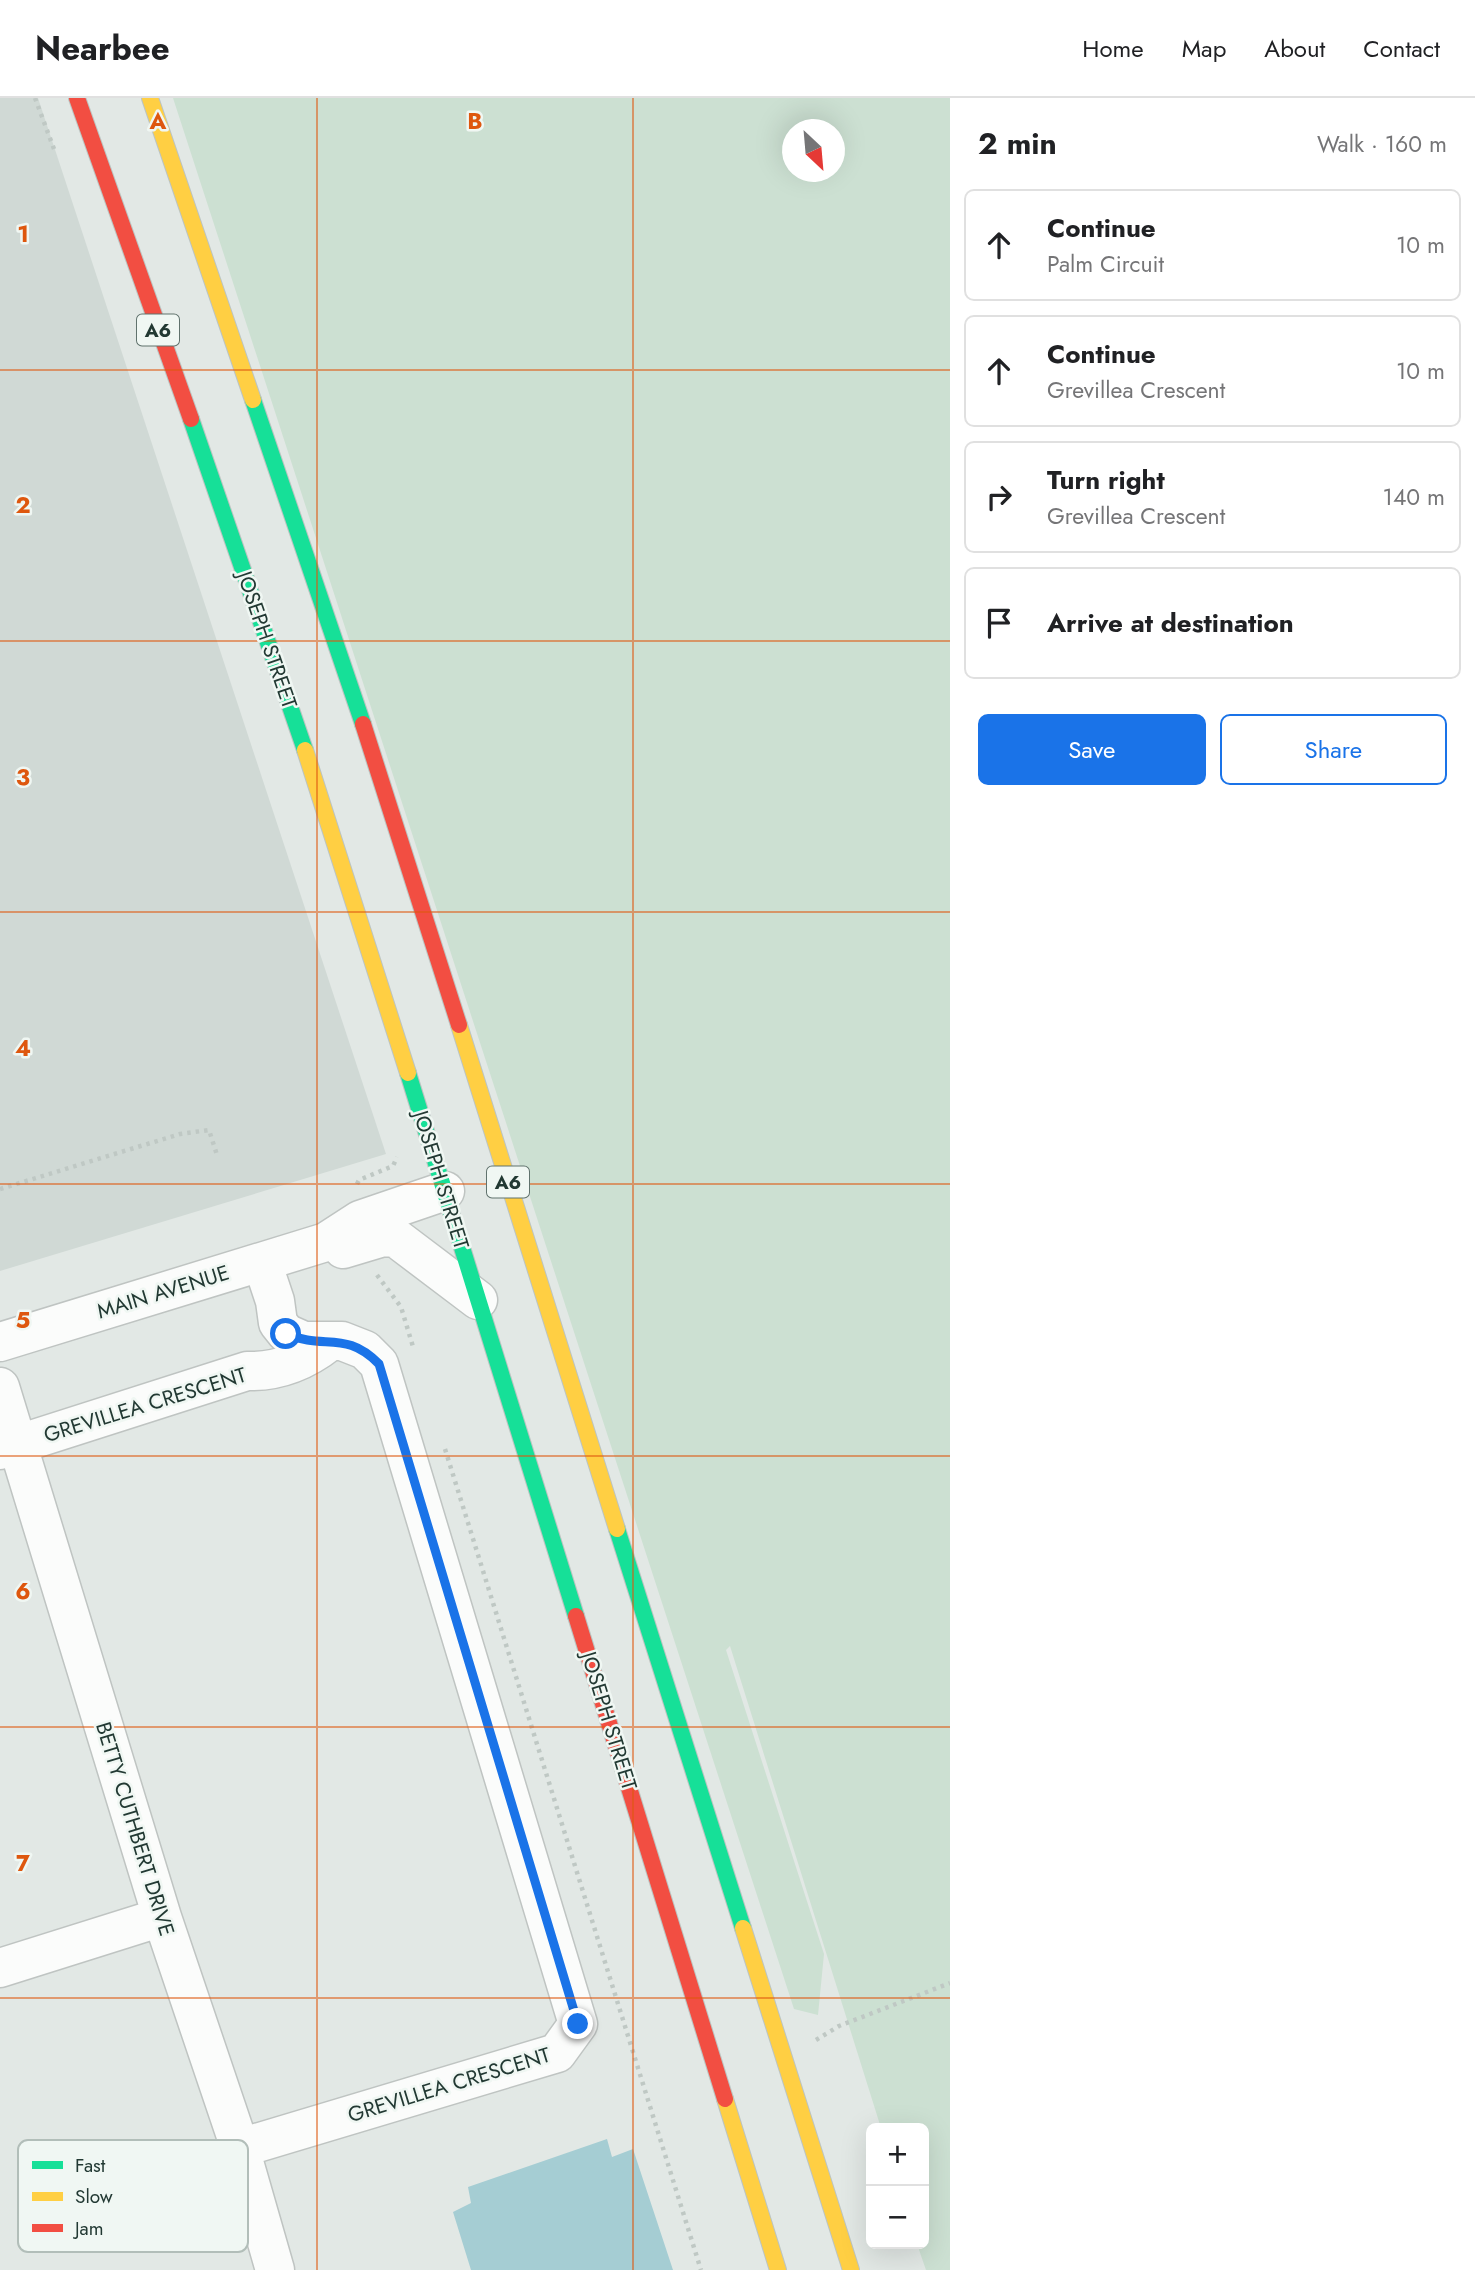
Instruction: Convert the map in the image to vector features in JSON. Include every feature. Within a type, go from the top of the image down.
[{"type":"highway","name":"JOSEPH STREET","points":[[77,98],[241,561],[314,778],[445,1191],[778,2270]]},
{"type":"highway","name":"A6","points":[[150,98],[376,763],[851,2270]]},
{"type":"street","name":"MAIN AVENUE","points":[[0,1342],[326,1242],[360,1220],[445,1191]]},
{"type":"street","name":"MAIN AVENUE","points":[[326,1242],[340,1250],[383,1237],[396,1238],[478,1300]]},
{"type":"street","points":[[262,1262],[275,1301],[278,1323],[286,1334],[304,1341],[329,1342]]},
{"type":"street","points":[[247,1371],[278,1323]]},
{"type":"street","name":"GREVILLEA CRESCENT","points":[[9,1448],[247,1371],[263,1371],[309,1358],[329,1342],[342,1341],[365,1350],[379,1364],[578,2024],[557,2053],[248,2146]]},
{"type":"street","name":"BETTY CUTHBERT DRIVE","points":[[0,1387],[9,1448],[237,2140]]},
{"type":"street","points":[[0,1968],[162,1917]]},
{"type":"street","name":"BETTY CUTHBERT DRIVE","points":[[248,2176],[275,2270]]},
{"type":"path","points":[[0,1189],[180,1135],[209,1130],[217,1156]]},
{"type":"path","points":[[808,2045],[839,2026],[950,1983]]},
{"type":"shaded area","points":[[0,98],[38,98],[386,1154],[0,1271]]},
{"type":"green space","points":[[173,98],[950,98],[950,2270],[926,2270],[919,2249],[929,2249],[929,2123],[879,2123],[730,1646],[726,1650],[824,1954],[818,2015],[794,2009]]},
{"type":"water","points":[[607,2139],[612,2157],[633,2149],[673,2270],[471,2270],[453,2212],[471,2203],[468,2187]]},
{"type":"traffic: fast","points":[[253,400],[363,724]]},
{"type":"traffic: fast","points":[[191,419],[305,750]]},
{"type":"traffic: fast","points":[[408,1073],[576,1616]]},
{"type":"traffic: fast","points":[[617,1529],[743,1928]]},
{"type":"traffic: slow","points":[[150,98],[253,400]]},
{"type":"traffic: slow","points":[[305,750],[408,1073]]},
{"type":"traffic: slow","points":[[459,1025],[617,1529]]},
{"type":"traffic: slow","points":[[743,1928],[851,2270]]},
{"type":"traffic: slow","points":[[725,2099],[778,2270]]},
{"type":"traffic: jam","points":[[77,98],[191,419]]},
{"type":"traffic: jam","points":[[363,724],[459,1025]]},
{"type":"traffic: jam","points":[[576,1616],[725,2099]]},
{"type":"route","points":[[286,1334],[304,1341],[342,1341],[365,1350],[379,1364],[578,2024]]}]
